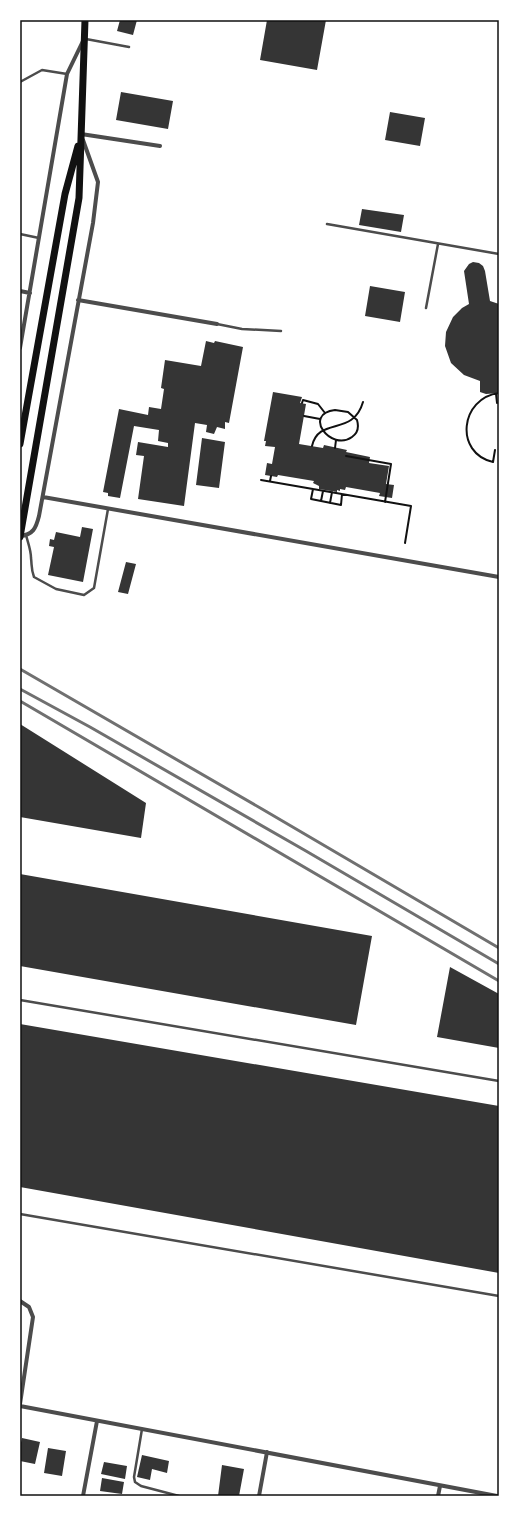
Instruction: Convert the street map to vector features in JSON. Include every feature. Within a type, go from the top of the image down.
[{"type":"main road","points":[[22,536],[79,198],[85,20]]},
{"type":"main road","points":[[20,444],[65,194],[81,134]]},
{"type":"street","points":[[20,348],[66,74],[84,38]]},
{"type":"street","points":[[22,536],[35,530],[43,497],[92,223],[98,182],[81,134],[160,146]]},
{"type":"street","points":[[20,291],[30,293]]},
{"type":"street","points":[[78,300],[217,324]]},
{"type":"street","points":[[43,497],[499,577]]},
{"type":"street","points":[[20,1301],[29,1307],[34,1317],[20,1405],[97,1421],[497,1496]]},
{"type":"street","points":[[83,1496],[97,1421]]},
{"type":"street","points":[[259,1496],[267,1452]]},
{"type":"street","points":[[438,1496],[440,1486]]},
{"type":"lane","points":[[84,38],[129,48]]},
{"type":"lane","points":[[20,82],[42,70],[66,74]]},
{"type":"lane","points":[[327,224],[499,254]]},
{"type":"lane","points":[[20,234],[39,238]]},
{"type":"lane","points":[[426,308],[438,244]]},
{"type":"lane","points":[[217,324],[242,329],[281,331]]},
{"type":"lane","points":[[22,536],[30,549],[31,567],[34,577],[56,589],[84,595],[94,588],[108,508]]},
{"type":"lane","points":[[20,1000],[499,1081]]},
{"type":"lane","points":[[20,1214],[499,1296]]},
{"type":"lane","points":[[142,1429],[134,1477],[135,1482],[141,1486],[179,1496]]},
{"type":"path","points":[[495,450],[493,462],[485,460],[478,455],[469,442],[466,426],[469,414],[476,404],[485,397],[499,393]]},
{"type":"path","points":[[496,394],[497,403]]},
{"type":"path","points":[[302,403],[303,400],[318,404],[325,414]]},
{"type":"path","points":[[312,446],[314,438],[322,430],[343,424],[355,418],[360,411],[363,402]]},
{"type":"path","points":[[332,410],[342,410],[348,412],[355,418],[359,425],[356,434],[347,440],[336,440],[330,438],[322,430],[320,419],[332,410]]},
{"type":"path","points":[[304,416],[320,419]]},
{"type":"path","points":[[335,448],[336,440]]},
{"type":"path","points":[[346,456],[391,464],[385,502]]},
{"type":"path","points":[[270,481],[271,476]]},
{"type":"path","points":[[261,480],[411,506],[404,544]]},
{"type":"path","points":[[313,489],[311,499],[341,505],[342,494]]},
{"type":"path","points":[[321,501],[323,491]]},
{"type":"path","points":[[330,503],[332,492]]},
{"type":"building","points":[[120,20],[137,20],[133,35],[117,31]]},
{"type":"building","points":[[267,20],[326,20],[317,70],[260,60]]},
{"type":"building","points":[[121,92],[173,101],[168,129],[116,120]]},
{"type":"building","points":[[390,112],[425,118],[420,146],[385,140]]},
{"type":"building","points":[[362,209],[404,215],[401,232],[359,225]]},
{"type":"building","points":[[473,262],[479,263],[483,266],[490,301],[499,304],[499,393],[486,394],[480,392],[480,381],[464,375],[451,363],[445,346],[446,332],[453,317],[462,308],[469,304],[464,271],[469,264]]},
{"type":"building","points":[[370,286],[405,292],[400,322],[365,316]]},
{"type":"building","points":[[206,341],[214,343],[215,341],[243,347],[229,423],[225,422],[225,429],[217,427],[214,434],[206,432],[207,425],[195,423],[184,506],[138,499],[144,456],[136,455],[138,442],[168,447],[168,443],[158,441],[159,430],[134,426],[120,498],[108,496],[108,493],[103,492],[119,409],[148,415],[149,407],[161,409],[164,389],[161,388],[165,360],[201,366]]},
{"type":"building","points":[[273,392],[302,397],[300,403],[306,404],[299,444],[323,448],[324,445],[347,450],[346,452],[370,457],[369,463],[389,466],[386,484],[394,485],[392,498],[379,496],[380,493],[346,487],[345,490],[340,489],[340,491],[337,490],[337,492],[319,489],[319,486],[313,483],[314,481],[278,475],[277,477],[265,475],[267,463],[272,464],[275,447],[265,446],[266,441],[264,441]]},
{"type":"building","points":[[202,438],[225,442],[219,488],[196,485]]},
{"type":"building","points":[[82,527],[93,529],[83,582],[48,575],[54,547],[49,546],[50,539],[54,540],[56,532],[80,537]]},
{"type":"building","points":[[126,562],[136,564],[128,594],[118,592]]},
{"type":"building","points":[[20,724],[146,803],[141,838],[20,817]]},
{"type":"building","points":[[20,874],[372,936],[356,1025],[20,966]]},
{"type":"building","points":[[450,967],[499,994],[499,1048],[437,1037]]},
{"type":"building","points":[[20,1024],[499,1106],[499,1273],[20,1187]]},
{"type":"building","points":[[22,1438],[40,1442],[35,1464],[20,1461],[20,1447]]},
{"type":"building","points":[[48,1448],[66,1451],[62,1476],[44,1473]]},
{"type":"building","points":[[142,1455],[169,1461],[167,1473],[152,1469],[150,1480],[137,1477]]},
{"type":"building","points":[[104,1462],[127,1466],[125,1479],[101,1474]]},
{"type":"building","points":[[222,1465],[244,1469],[239,1496],[218,1496]]},
{"type":"building","points":[[102,1478],[124,1482],[122,1494],[100,1491]]},
{"type":"railway","points":[[20,669],[499,948]]},
{"type":"railway","points":[[20,689],[90,727],[306,851],[499,964]]},
{"type":"railway","points":[[20,701],[499,981]]}]
